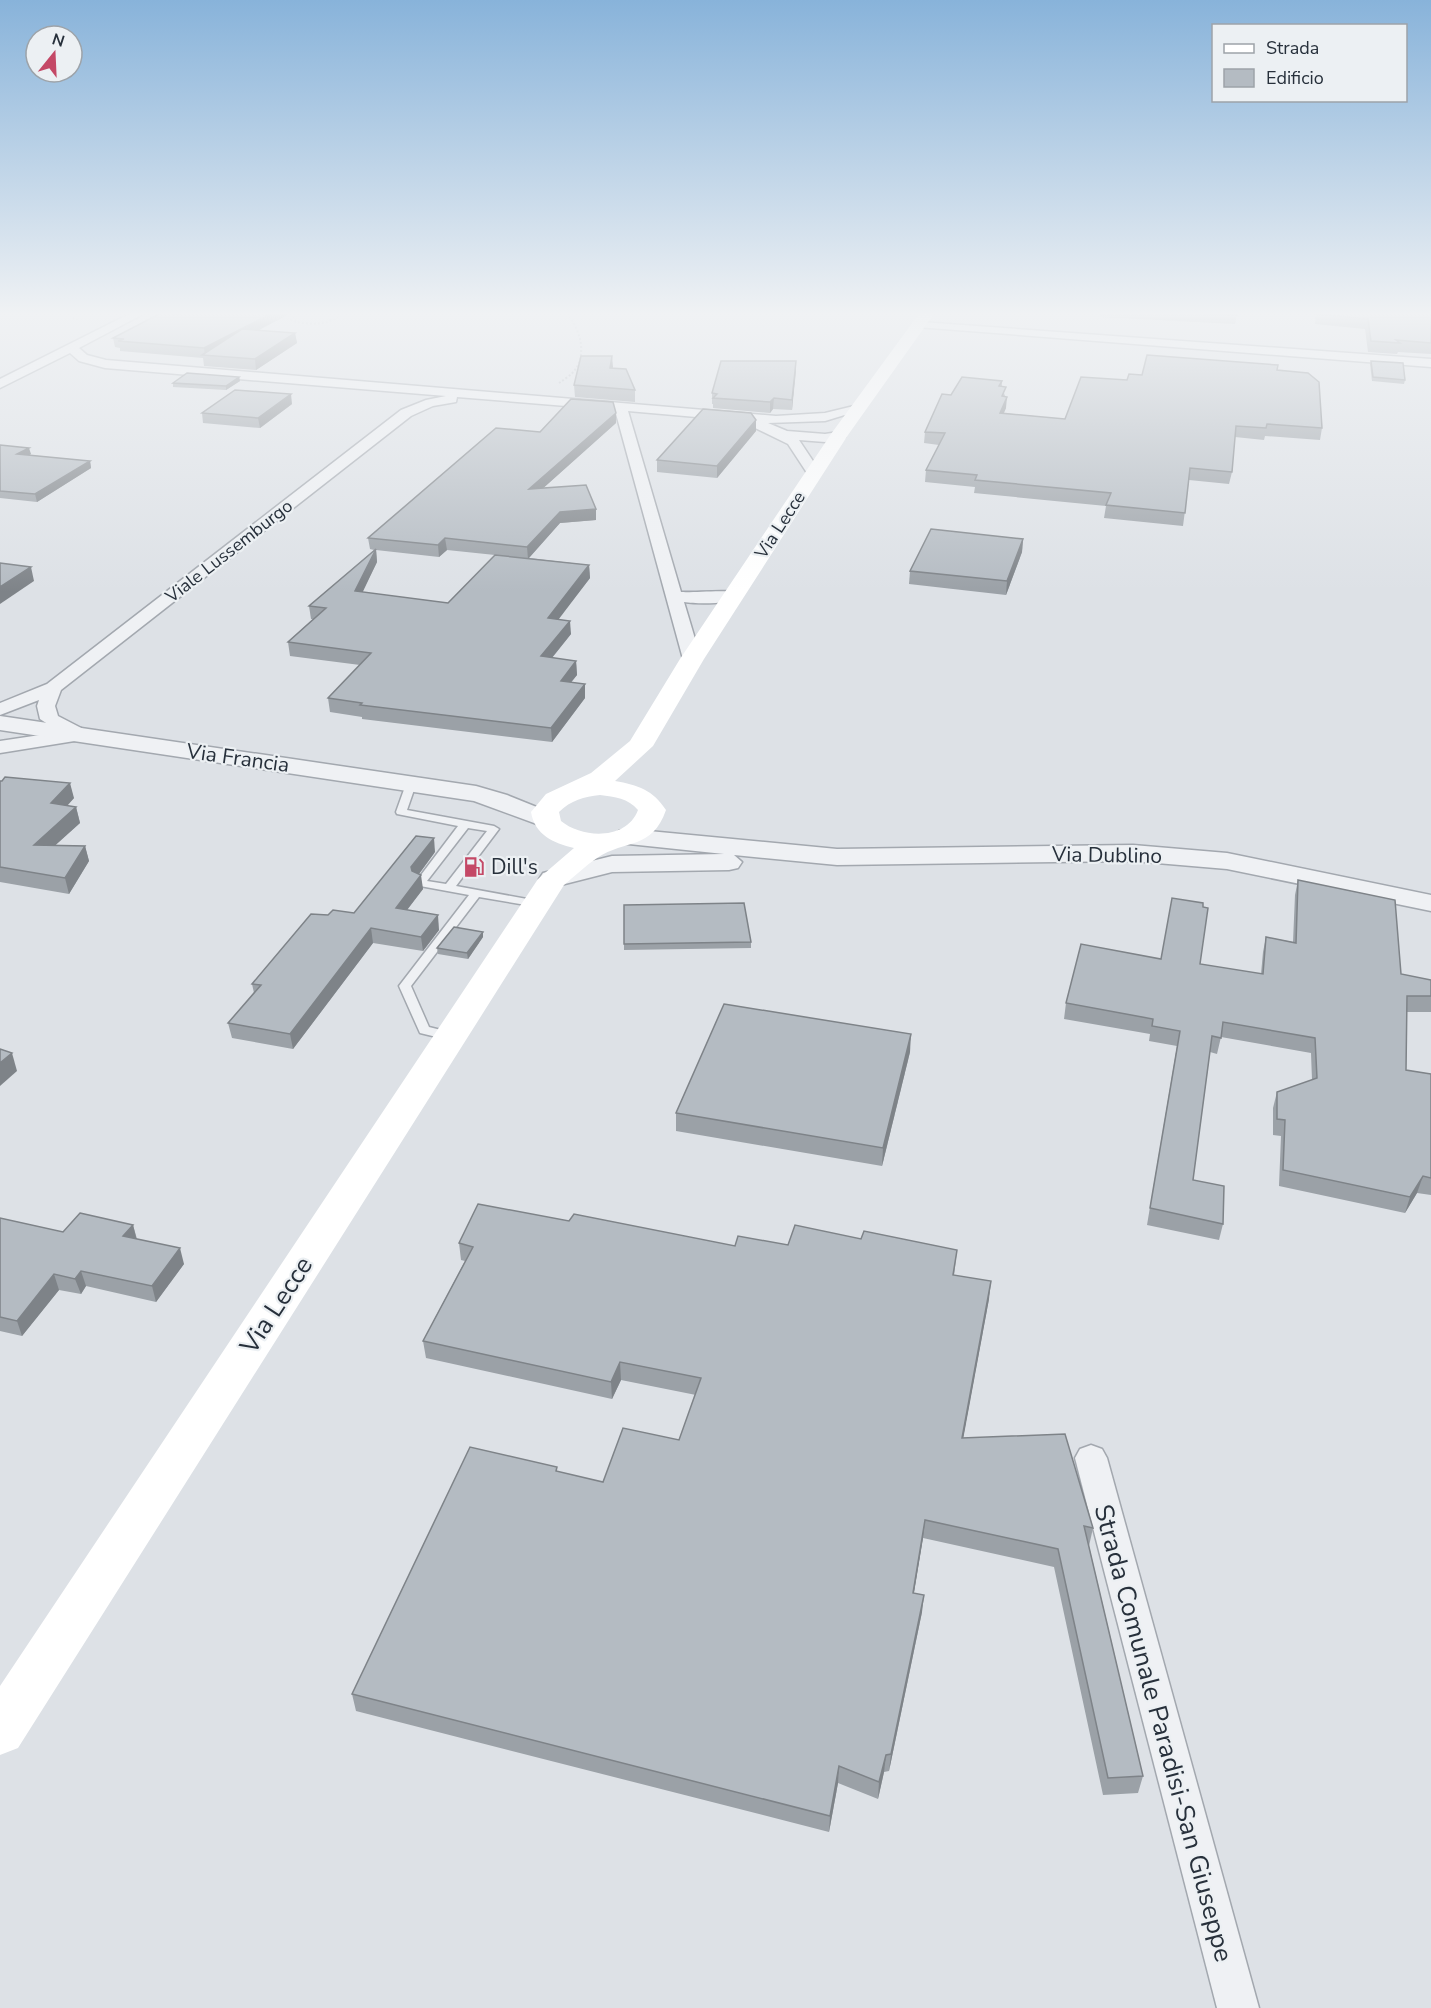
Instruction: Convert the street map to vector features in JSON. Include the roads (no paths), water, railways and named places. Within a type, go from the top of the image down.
[{"type":"main road","name":"Via Lecce","points":[[548,824],[549,805],[601,779],[640,746],[692,659],[840,434],[862,405]]},
{"type":"main road","name":"Via Lecce","points":[[640,746],[637,769],[648,805]]},
{"type":"main road","points":[[548,824],[580,841],[623,838],[647,825],[648,805],[618,789],[574,791]]},
{"type":"main road","points":[[545,891],[555,844],[548,824]]},
{"type":"main road","name":"Via Lecce","points":[[0,1731],[545,891],[588,851],[623,838]]},
{"type":"street","name":"Viale Lussemburgo","points":[[4,721],[49,697],[412,405]]},
{"type":"street","points":[[606,405],[776,420],[840,434]]},
{"type":"street","points":[[620,406],[692,659]]},
{"type":"street","points":[[776,420],[825,417],[858,410]]},
{"type":"street","points":[[736,416],[788,435],[825,438],[840,434]]},
{"type":"street","points":[[788,435],[803,452],[814,473]]},
{"type":"street","points":[[674,597],[700,600],[734,595]]},
{"type":"street","points":[[49,697],[49,719],[80,735]]},
{"type":"street","name":"Via Francia","points":[[4,721],[80,735],[476,794]]},
{"type":"street","points":[[0,747],[80,735]]},
{"type":"street","points":[[476,794],[574,791]]},
{"type":"street","points":[[476,794],[498,800],[548,824]]},
{"type":"street","name":"Via Dublino","points":[[648,805],[680,826],[779,854]]},
{"type":"street","name":"Via Dublino","points":[[623,838],[668,839],[779,854],[837,857],[1133,853],[1227,861],[1431,903]]},
{"type":"street","name":"Via Dublino","points":[[545,891],[612,864],[725,863],[779,854]]},
{"type":"street","name":"Strada Comunale Paradisi-San Giuseppe","points":[[1091,1458],[1238,2008]]},
{"type":"lane","points":[[411,784],[401,812],[494,829],[449,888]]},
{"type":"lane","points":[[465,824],[420,883],[476,893],[545,891]]},
{"type":"lane","points":[[449,1036],[424,1030],[405,986],[476,893]]},
{"type":"place","name":"Dill's","points":[[474,867]]}]
